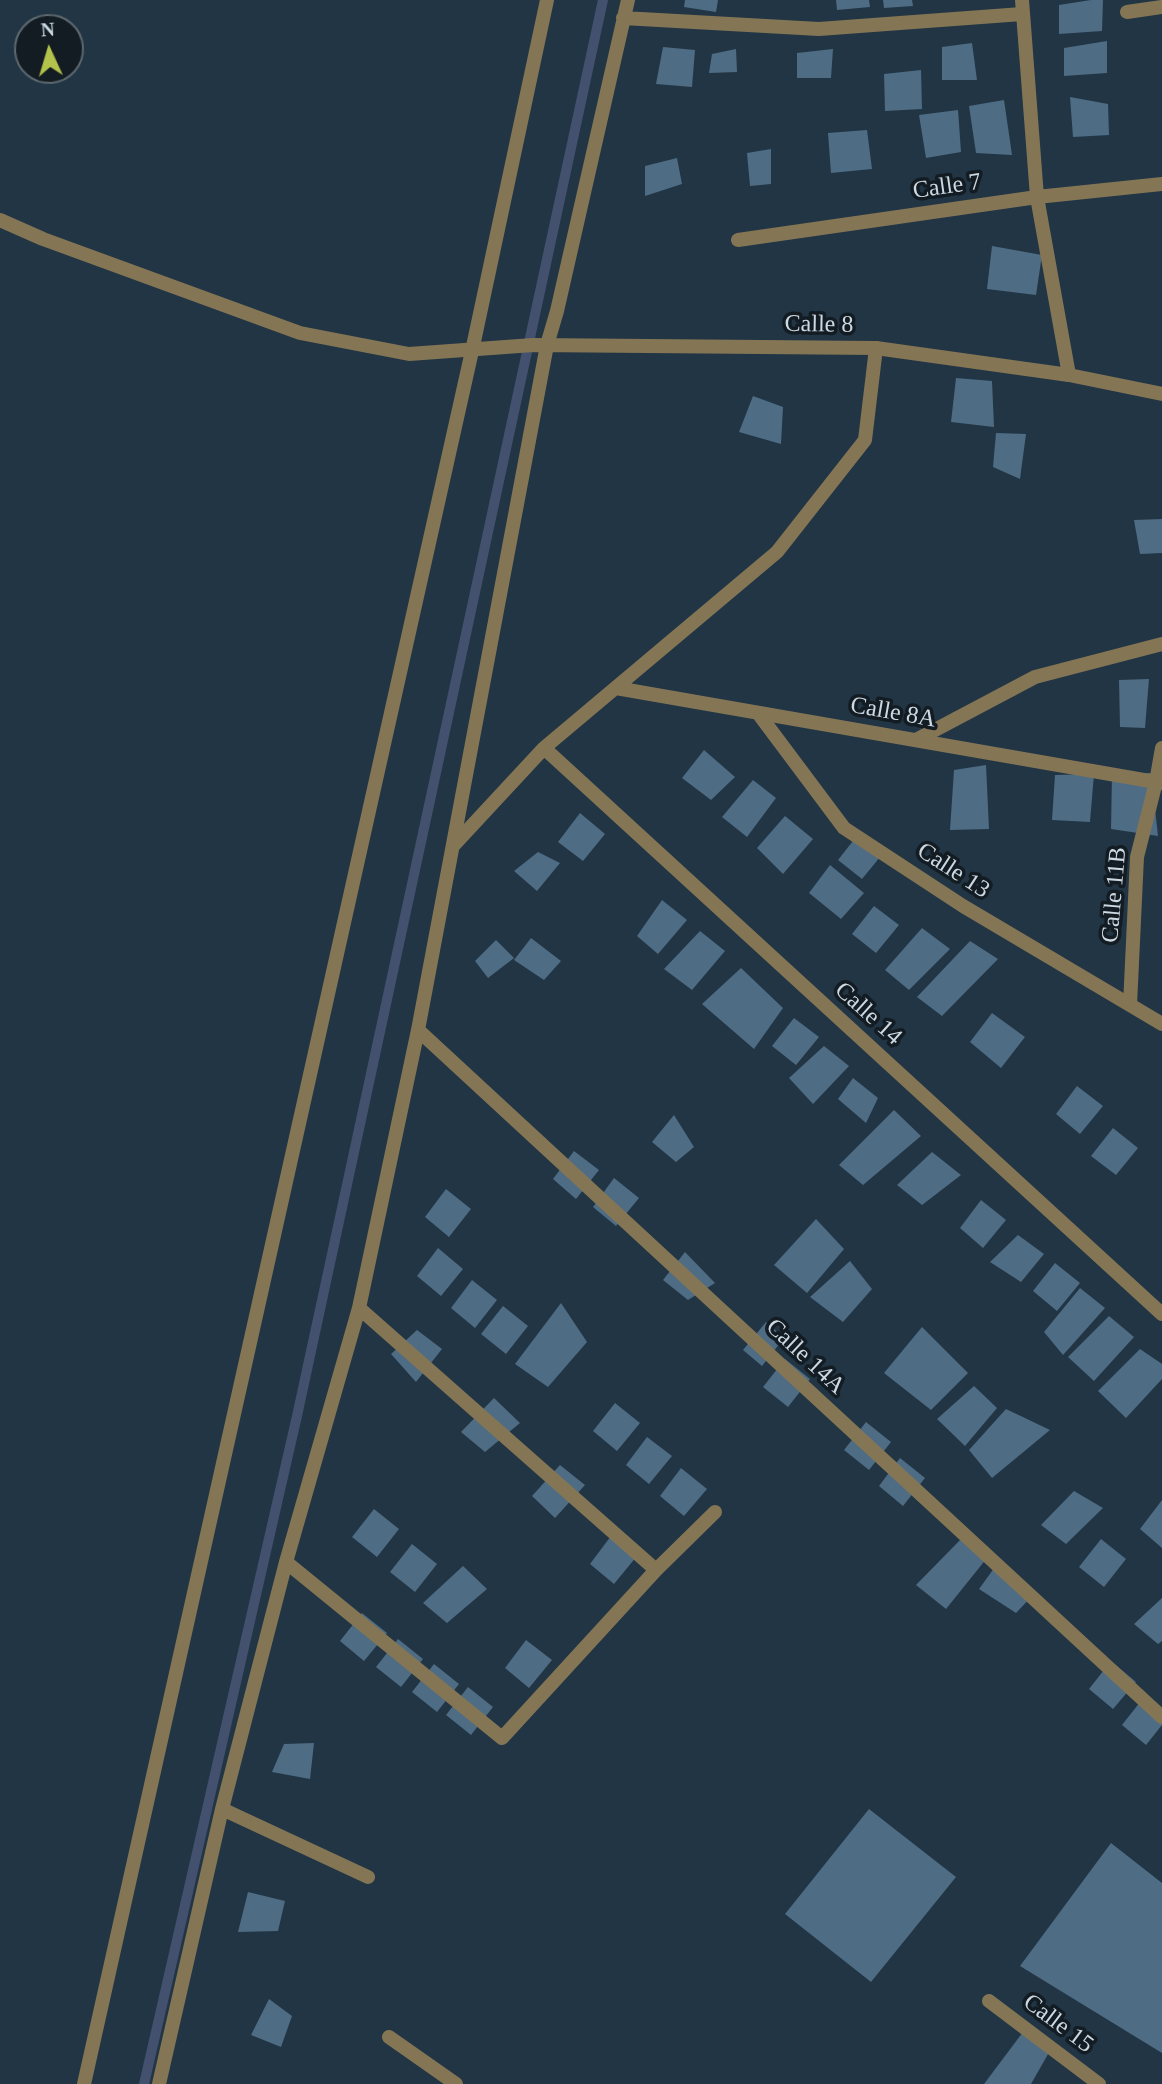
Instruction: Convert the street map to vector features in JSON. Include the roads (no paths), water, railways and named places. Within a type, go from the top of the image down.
[{"type":"street","points":[[84,2084],[472,351],[547,0]]},
{"type":"street","points":[[159,2084],[222,1809],[286,1562],[359,1308],[418,1030],[540,345],[557,311],[628,0]]},
{"type":"street","points":[[623,18],[819,29],[1022,7],[1037,197],[1069,375]]},
{"type":"street","points":[[1127,12],[1162,7]]},
{"type":"street","name":"Calle 7","points":[[738,240],[1037,197],[1162,184]]},
{"type":"street","name":"Calle 8","points":[[0,220],[43,239],[300,333],[409,354],[540,345],[876,348],[1069,375],[1162,394]]},
{"type":"street","points":[[452,847],[544,748],[777,552],[865,440],[876,348]]},
{"type":"street","points":[[916,740],[1035,677],[1162,644]]},
{"type":"street","name":"Calle 8A","points":[[615,688],[1159,782]]},
{"type":"street","name":"Calle 13","points":[[758,713],[844,828],[963,906],[1162,1024]]},
{"type":"street","name":"Calle 14","points":[[544,748],[1162,1314]]},
{"type":"street","name":"Calle 11B","points":[[1130,1005],[1137,858],[1159,782],[1162,748]]},
{"type":"street","name":"Calle 14A","points":[[418,1030],[1162,1717]]},
{"type":"street","points":[[359,1308],[656,1570]]},
{"type":"street","points":[[286,1562],[502,1738],[656,1570],[715,1512]]},
{"type":"street","points":[[222,1809],[369,1877]]},
{"type":"street","name":"Calle 15","points":[[989,2001],[1099,2084]]},
{"type":"street","points":[[389,2037],[456,2084]]},
{"type":"waterway","points":[[144,2084],[297,1416],[603,0]]}]
